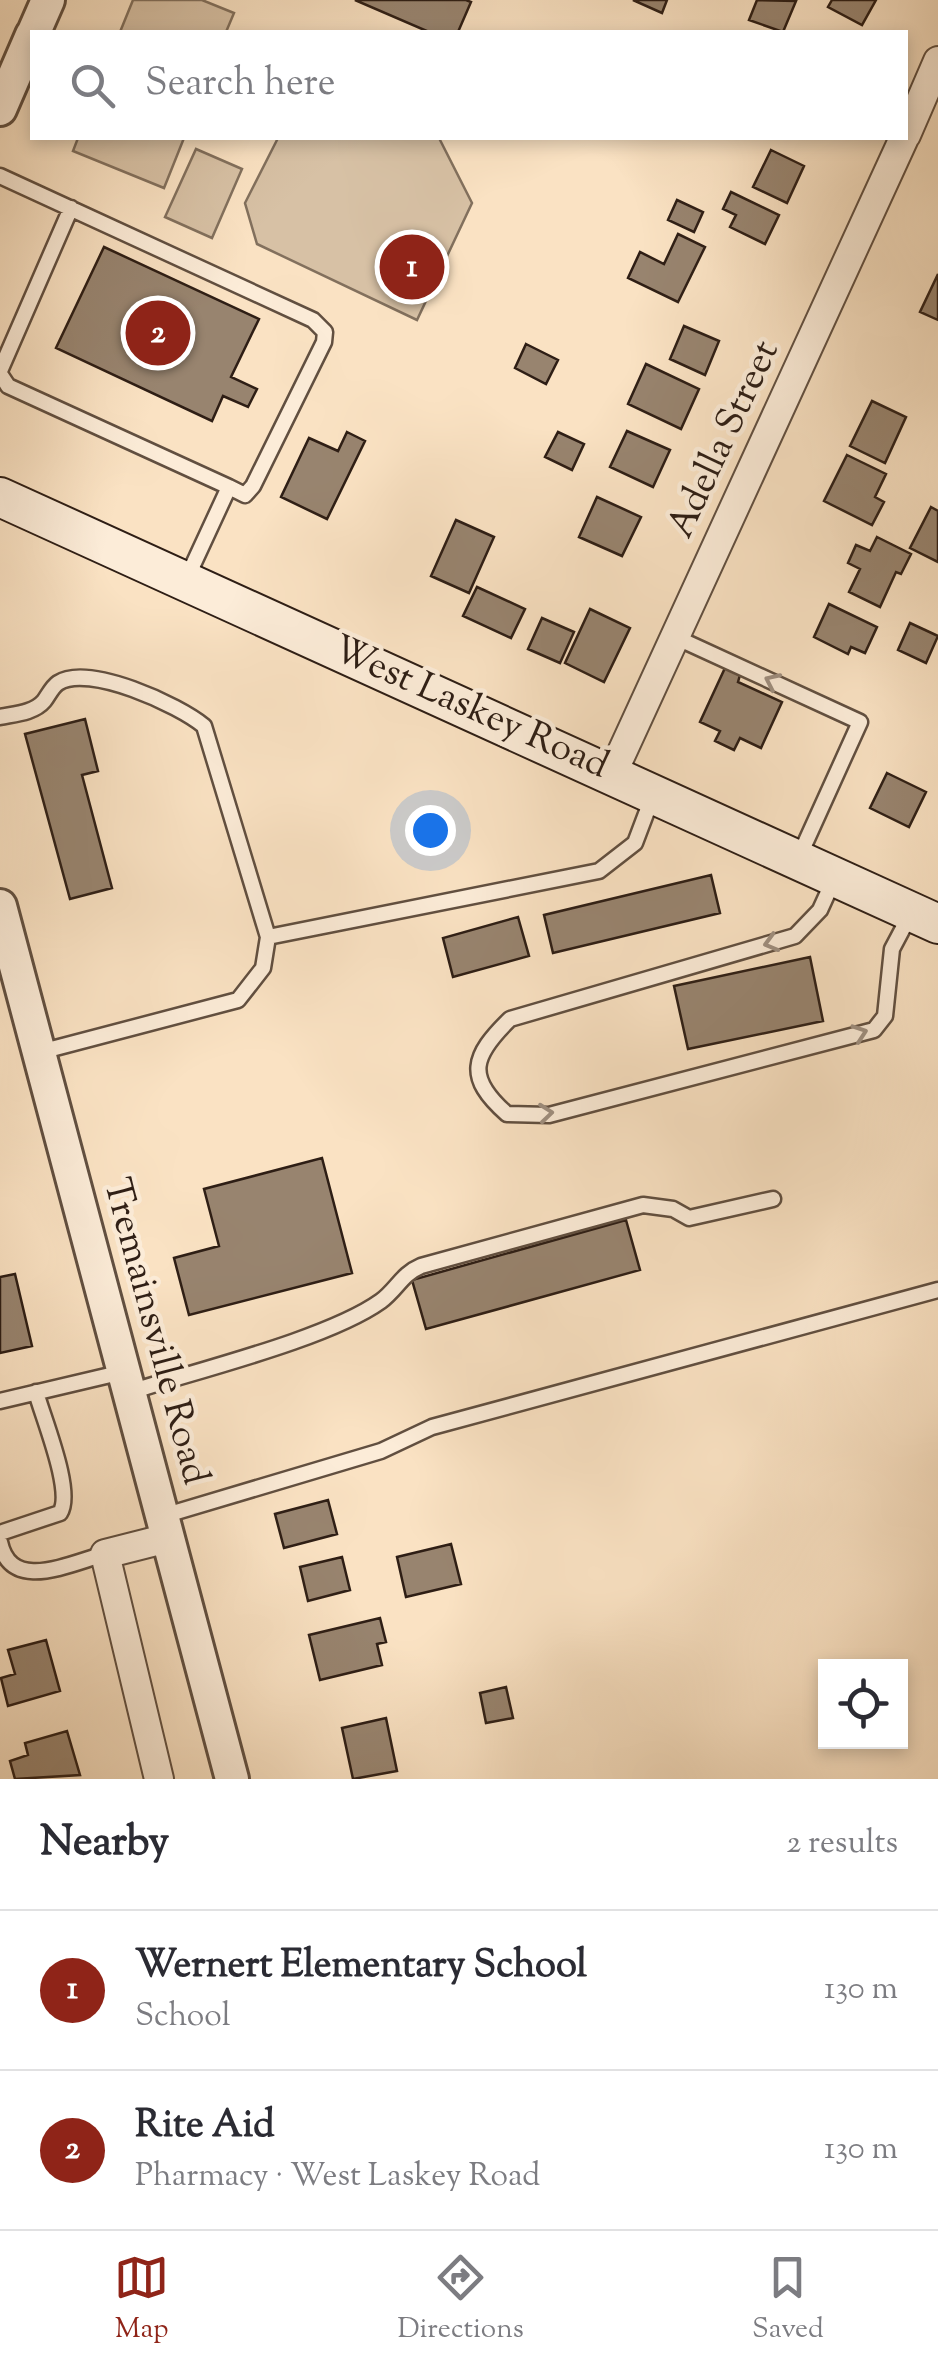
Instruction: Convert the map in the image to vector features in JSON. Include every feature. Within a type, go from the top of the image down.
[{"type":"main road","name":"West Laskey Road","points":[[0,496],[925,918]]},
{"type":"street","points":[[35,30],[48,0]]},
{"type":"street","points":[[0,107],[30,41]]},
{"type":"street","name":"Adella Street","points":[[908,129],[938,61]]},
{"type":"street","name":"Adella Street","points":[[612,774],[903,140]]},
{"type":"street","name":"Tremainsville Road","points":[[0,908],[232,1779]]},
{"type":"street","points":[[158,1779],[105,1554],[165,1527]]},
{"type":"lane","points":[[0,176],[71,208],[313,320],[325,332],[324,342],[245,495],[8,386],[0,372],[71,208]]},
{"type":"lane","points":[[186,581],[229,487]]},
{"type":"lane","points":[[675,636],[860,722],[798,860]]},
{"type":"lane","points":[[0,717],[36,708],[56,684],[73,677],[110,682],[190,714],[204,726],[268,937],[263,968],[238,1000],[39,1052]]},
{"type":"lane","points":[[268,937],[599,871],[635,843],[654,792]]},
{"type":"lane","points":[[835,876],[820,910],[795,936],[510,1020],[482,1045],[477,1069],[485,1094],[507,1114],[549,1115],[874,1030],[885,1016],[892,949],[925,918]]},
{"type":"lane","points":[[0,1400],[126,1382],[320,1329],[382,1300],[404,1274],[421,1266],[643,1205],[673,1209],[689,1218],[774,1199]]},
{"type":"lane","points":[[165,1527],[381,1452],[432,1428],[938,1290]]},
{"type":"lane","points":[[0,1533],[60,1514],[65,1506],[64,1487],[36,1392]]},
{"type":"lane","points":[[0,1542],[4,1562],[14,1570],[35,1572],[105,1554]]},
{"type":"shaded area","points":[[133,0],[202,0],[234,13],[227,30],[121,30]]},
{"type":"shaded area","points":[[77,140],[183,140],[164,188],[73,151]]},
{"type":"shaded area","points":[[277,140],[440,140],[472,203],[417,320],[257,244],[245,203]]},
{"type":"shaded area","points":[[196,149],[242,169],[212,238],[165,217]]},
{"type":"building","points":[[355,0],[471,2],[459,30],[424,30]]},
{"type":"building","points":[[633,0],[667,0],[662,13]]},
{"type":"building","points":[[757,0],[796,1],[784,30],[749,20]]},
{"type":"building","points":[[832,0],[876,0],[862,25],[828,7]]},
{"type":"building","points":[[771,150],[804,166],[787,203],[753,187]]},
{"type":"building","points":[[731,192],[779,215],[765,244],[730,227],[736,215],[723,209]]},
{"type":"building","points":[[677,200],[703,212],[694,232],[668,220]]},
{"type":"building","points":[[678,234],[705,247],[678,302],[628,278],[640,252],[664,264]]},
{"type":"building","points":[[104,247],[259,319],[231,377],[257,389],[248,407],[223,396],[212,421],[56,348]]},
{"type":"building","points":[[938,274],[938,320],[920,312]]},
{"type":"building","points":[[684,326],[719,341],[705,375],[670,359]]},
{"type":"building","points":[[526,344],[558,360],[546,384],[515,368]]},
{"type":"building","points":[[646,364],[699,389],[681,429],[628,404]]},
{"type":"building","points":[[872,401],[906,417],[885,463],[850,446]]},
{"type":"building","points":[[627,431],[670,450],[653,487],[610,467]]},
{"type":"building","points":[[347,432],[365,441],[327,519],[281,497],[309,438],[338,451]]},
{"type":"building","points":[[558,432],[584,444],[572,470],[545,457]]},
{"type":"building","points":[[847,455],[886,474],[875,497],[884,502],[872,525],[824,501]]},
{"type":"building","points":[[597,497],[641,517],[622,556],[579,537]]},
{"type":"building","points":[[931,507],[938,511],[938,562],[910,548]]},
{"type":"building","points":[[456,520],[494,537],[469,593],[431,576]]},
{"type":"building","points":[[877,537],[911,554],[901,574],[896,572],[880,607],[849,592],[860,569],[848,563],[856,545],[870,551]]},
{"type":"building","points":[[477,587],[525,609],[511,638],[463,616]]},
{"type":"building","points":[[829,604],[877,627],[865,653],[851,647],[848,654],[814,637]]},
{"type":"building","points":[[590,609],[630,628],[604,682],[565,663]]},
{"type":"building","points":[[542,618],[574,632],[560,663],[528,649]]},
{"type":"building","points":[[910,623],[938,636],[926,663],[898,650]]},
{"type":"building","points":[[725,668],[740,675],[738,682],[782,702],[761,748],[740,738],[734,750],[715,741],[720,731],[700,722]]},
{"type":"building","points":[[85,719],[98,771],[82,775],[112,888],[70,899],[25,734]]},
{"type":"building","points":[[887,773],[926,792],[909,827],[870,808]]},
{"type":"building","points":[[711,875],[720,913],[553,953],[544,915]]},
{"type":"building","points":[[518,917],[529,956],[453,977],[443,938]]},
{"type":"building","points":[[810,957],[823,1021],[688,1049],[674,986]]},
{"type":"building","points":[[322,1158],[352,1273],[189,1315],[174,1258],[219,1246],[204,1189]]},
{"type":"building","points":[[626,1220],[640,1270],[426,1329],[412,1280]]},
{"type":"building","points":[[15,1274],[32,1346],[0,1353],[0,1277]]},
{"type":"building","points":[[328,1500],[337,1534],[284,1548],[275,1514]]},
{"type":"building","points":[[451,1544],[461,1584],[406,1597],[397,1557]]},
{"type":"building","points":[[342,1557],[350,1590],[308,1601],[300,1567]]},
{"type":"building","points":[[380,1618],[386,1642],[377,1644],[382,1665],[320,1680],[309,1635]]},
{"type":"building","points":[[46,1640],[60,1691],[8,1706],[1,1678],[15,1674],[8,1650]]},
{"type":"building","points":[[506,1687],[513,1718],[486,1723],[480,1693]]},
{"type":"building","points":[[386,1718],[397,1771],[353,1779],[342,1728]]},
{"type":"building","points":[[67,1731],[80,1775],[15,1779],[10,1761],[28,1755],[25,1743]]},
{"type":"place","name":"Wernert Elementary School","points":[[412,267]]},
{"type":"place","name":"Rite Aid","points":[[158,333]]}]
